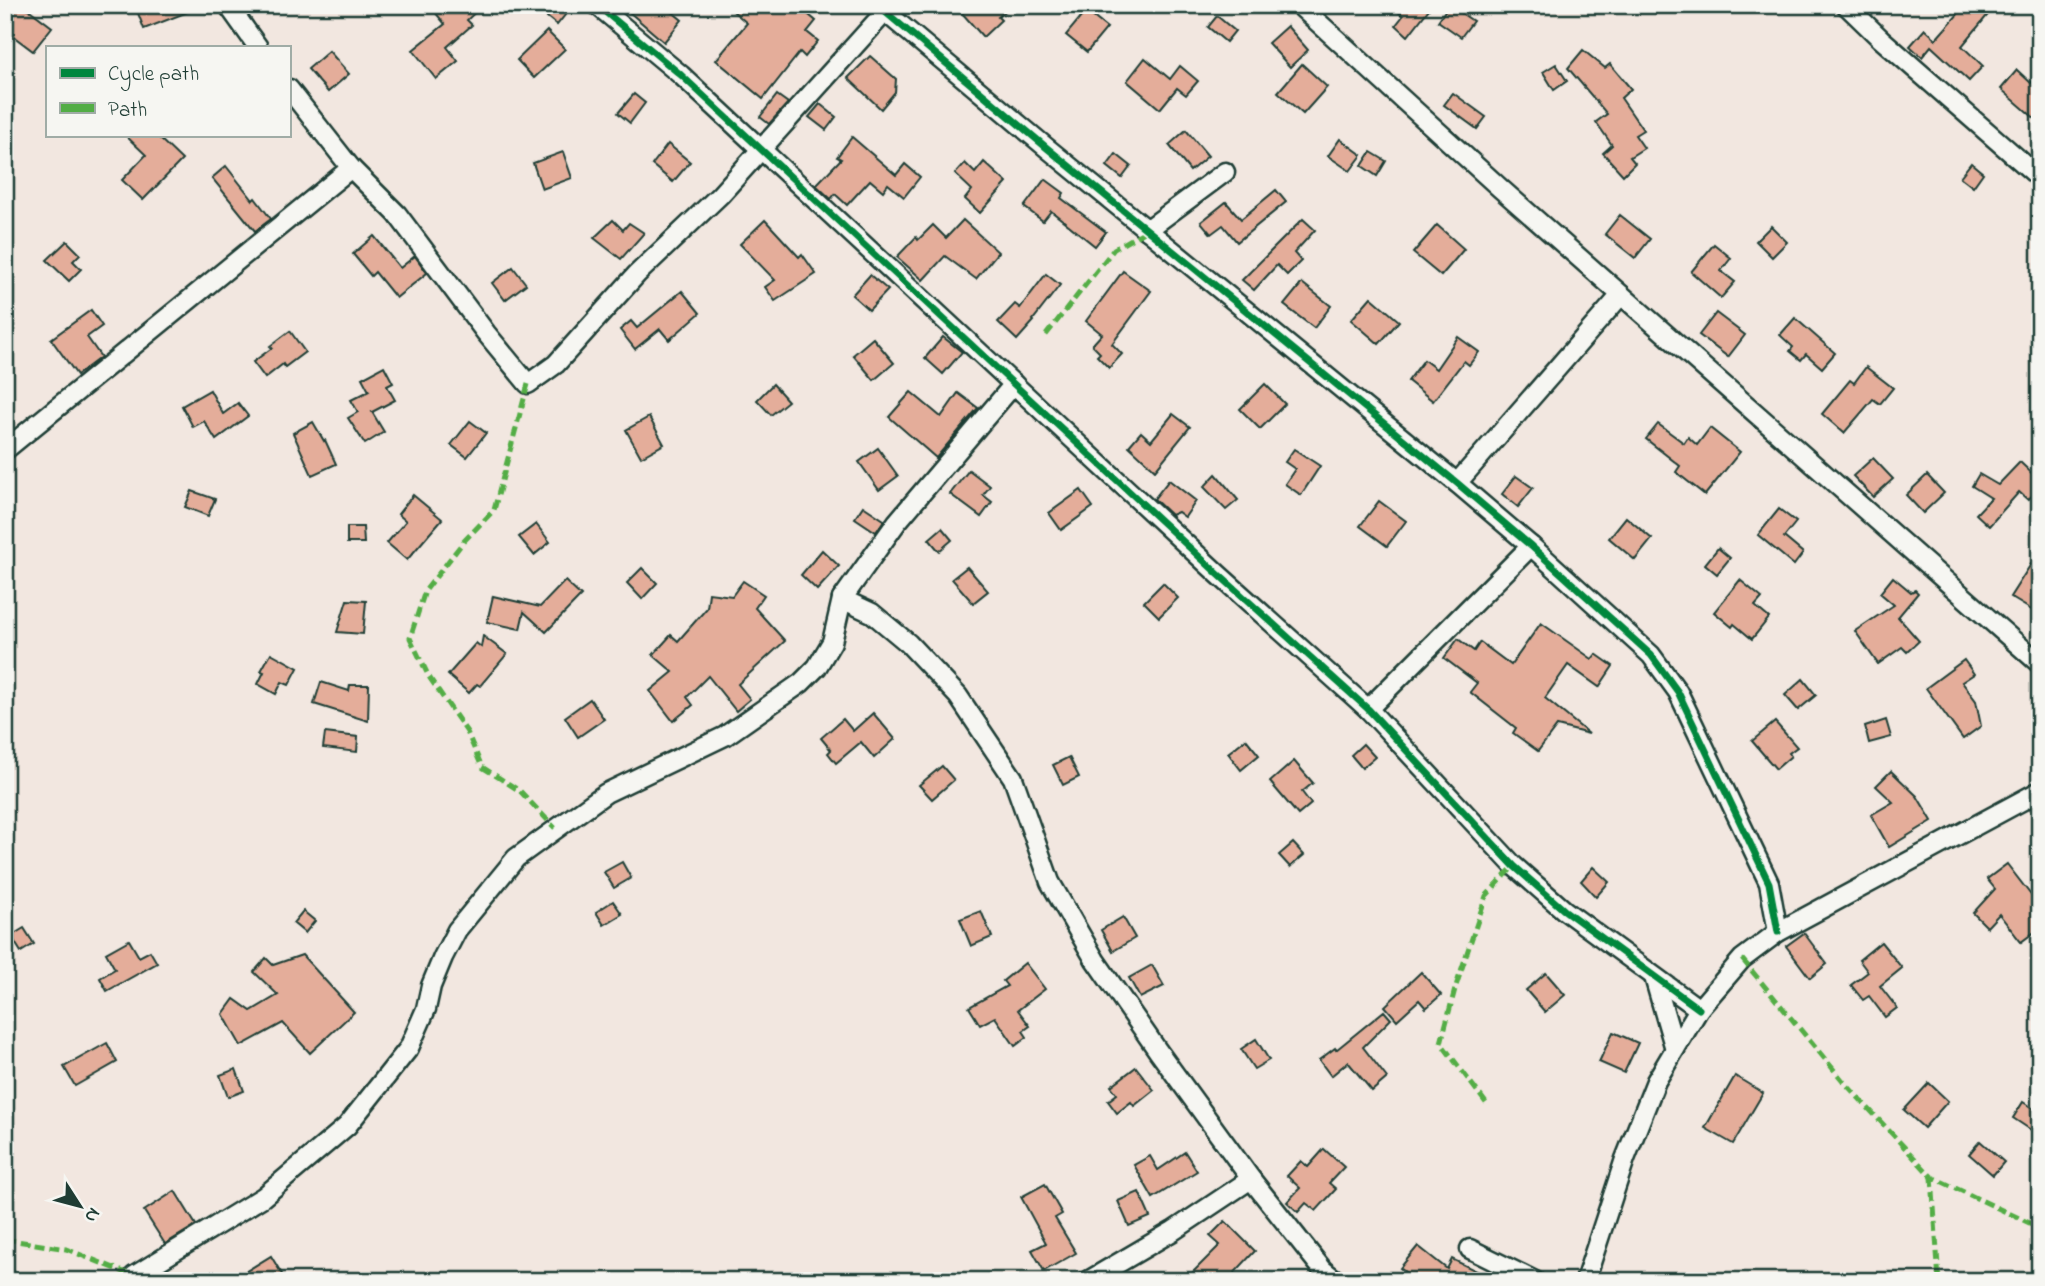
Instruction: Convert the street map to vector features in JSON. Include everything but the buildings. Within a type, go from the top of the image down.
[{"type":"street","points":[[228,5],[257,46]]},
{"type":"street","points":[[597,5],[681,75],[1218,574],[1368,709],[1514,866],[1564,910],[1699,1009]]},
{"type":"street","points":[[1299,5],[1621,295],[2040,664]]},
{"type":"street","points":[[1846,5],[2040,178]]},
{"type":"street","points":[[290,90],[351,168],[397,214],[486,333],[528,384],[556,364],[637,274],[720,195],[881,9],[1457,483],[1651,655],[1678,691],[1769,883],[1778,932]]},
{"type":"street","points":[[5,450],[351,168]]},
{"type":"street","points":[[1147,230],[1224,172]]},
{"type":"street","points":[[1457,483],[1621,295]]},
{"type":"street","points":[[134,1276],[263,1197],[347,1126],[409,1048],[426,1009],[431,986],[453,939],[468,915],[516,858],[606,793],[725,736],[801,683],[817,667],[826,655],[835,633],[842,599],[897,522],[1014,384]]},
{"type":"street","points":[[1368,709],[1531,546]]},
{"type":"street","points":[[842,599],[872,613],[908,643],[958,696],[1013,778],[1050,882],[1095,960],[1251,1179],[1323,1270],[1338,1281]]},
{"type":"street","points":[[1585,1281],[1656,1081],[1699,1009],[1742,959],[1778,932],[2040,791]]},
{"type":"street","points":[[1654,977],[1675,1049]]},
{"type":"street","points":[[1088,1281],[1173,1231],[1251,1179]]},
{"type":"street","points":[[1470,1249],[1535,1281]]},
{"type":"marked path","points":[[1046,335],[1114,249],[1147,230]]},
{"type":"marked path","points":[[528,384],[494,510],[464,541],[425,591],[410,638],[429,677],[467,732],[482,767],[520,791],[555,828]]},
{"type":"marked path","points":[[1486,1103],[1441,1043],[1455,989],[1486,896],[1514,866]]},
{"type":"marked path","points":[[1742,959],[1844,1082],[1932,1177],[2040,1228]]},
{"type":"marked path","points":[[1932,1177],[1939,1281]]},
{"type":"marked path","points":[[5,1239],[66,1249],[134,1276],[133,1281]]},
{"type":"cycle path","points":[[597,5],[681,75],[1218,574],[1368,709],[1514,866],[1564,910],[1699,1009]]},
{"type":"cycle path","points":[[877,5],[1047,148],[1457,483],[1651,655],[1678,692],[1769,883],[1778,932]]}]
